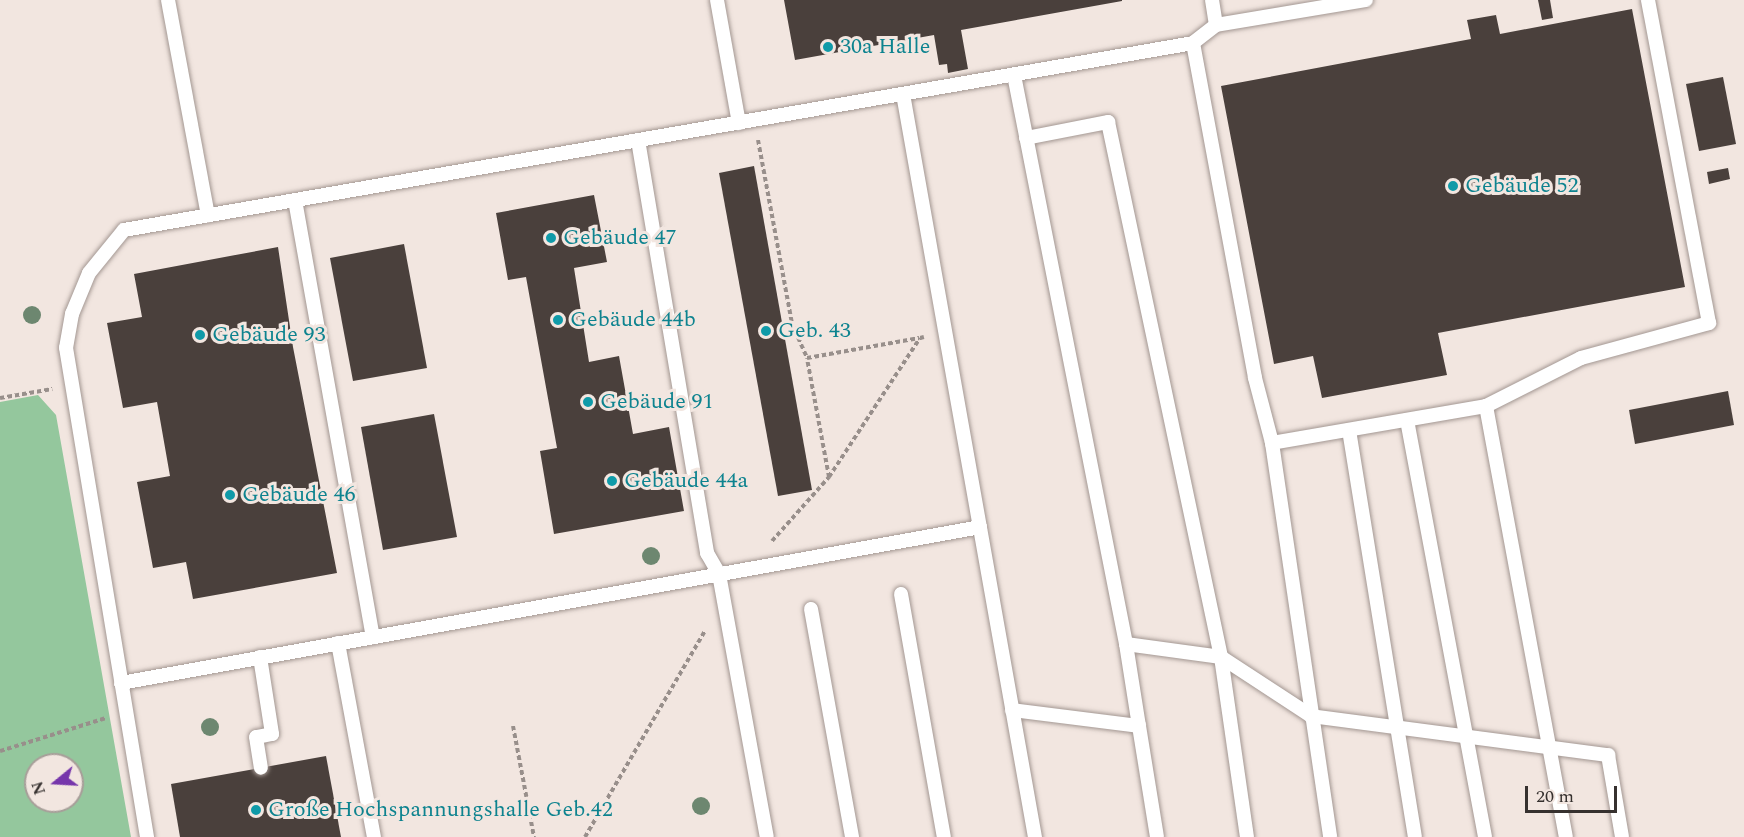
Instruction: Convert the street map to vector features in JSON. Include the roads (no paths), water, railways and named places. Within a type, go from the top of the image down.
[{"type":"lane","points":[[168,0],[208,215]]},
{"type":"lane","points":[[717,0],[739,123]]},
{"type":"lane","points":[[1212,0],[1216,25]]},
{"type":"lane","points":[[147,837],[66,348],[72,314],[89,273],[124,230],[1193,43],[1216,25],[1366,0]]},
{"type":"lane","points":[[1272,443],[1486,406],[1581,358],[1709,323],[1648,0]]},
{"type":"lane","points":[[1193,43],[1255,378],[1272,443],[1330,837]]},
{"type":"lane","points":[[1014,75],[1126,644],[1157,837]]},
{"type":"lane","points":[[903,94],[1035,837]]},
{"type":"lane","points":[[1026,138],[1108,122],[1221,657],[1247,837]]},
{"type":"lane","points":[[638,140],[708,553],[719,574],[767,837]]},
{"type":"lane","points":[[295,200],[374,637]]},
{"type":"lane","points":[[1486,406],[1566,837]]},
{"type":"lane","points":[[1407,420],[1469,737],[1485,837]]},
{"type":"lane","points":[[1349,430],[1415,837]]},
{"type":"lane","points":[[121,683],[980,527]]},
{"type":"lane","points":[[901,594],[944,837]]},
{"type":"lane","points":[[811,609],[852,837]]},
{"type":"lane","points":[[338,643],[374,837]]},
{"type":"lane","points":[[1126,644],[1221,657],[1311,716],[1608,755],[1622,837]]},
{"type":"lane","points":[[260,657],[272,734],[256,737],[261,768]]},
{"type":"lane","points":[[1012,710],[1139,726]]},
{"type":"place","name":"30a Halle","points":[[828,47]]},
{"type":"place","name":"Gebäude 52","points":[[1453,186]]},
{"type":"place","name":"Gebäude 47","points":[[551,238]]},
{"type":"place","name":"Gebäude 44b","points":[[558,320]]},
{"type":"place","name":"Geb. 43","points":[[766,331]]},
{"type":"place","name":"Gebäude 93","points":[[200,335]]},
{"type":"place","name":"Gebäude 91","points":[[588,402]]},
{"type":"place","name":"Gebäude 44a","points":[[612,481]]},
{"type":"place","name":"Gebäude 46","points":[[230,495]]},
{"type":"place","name":"Große Hochspannungshalle Geb.42","points":[[256,810]]}]
